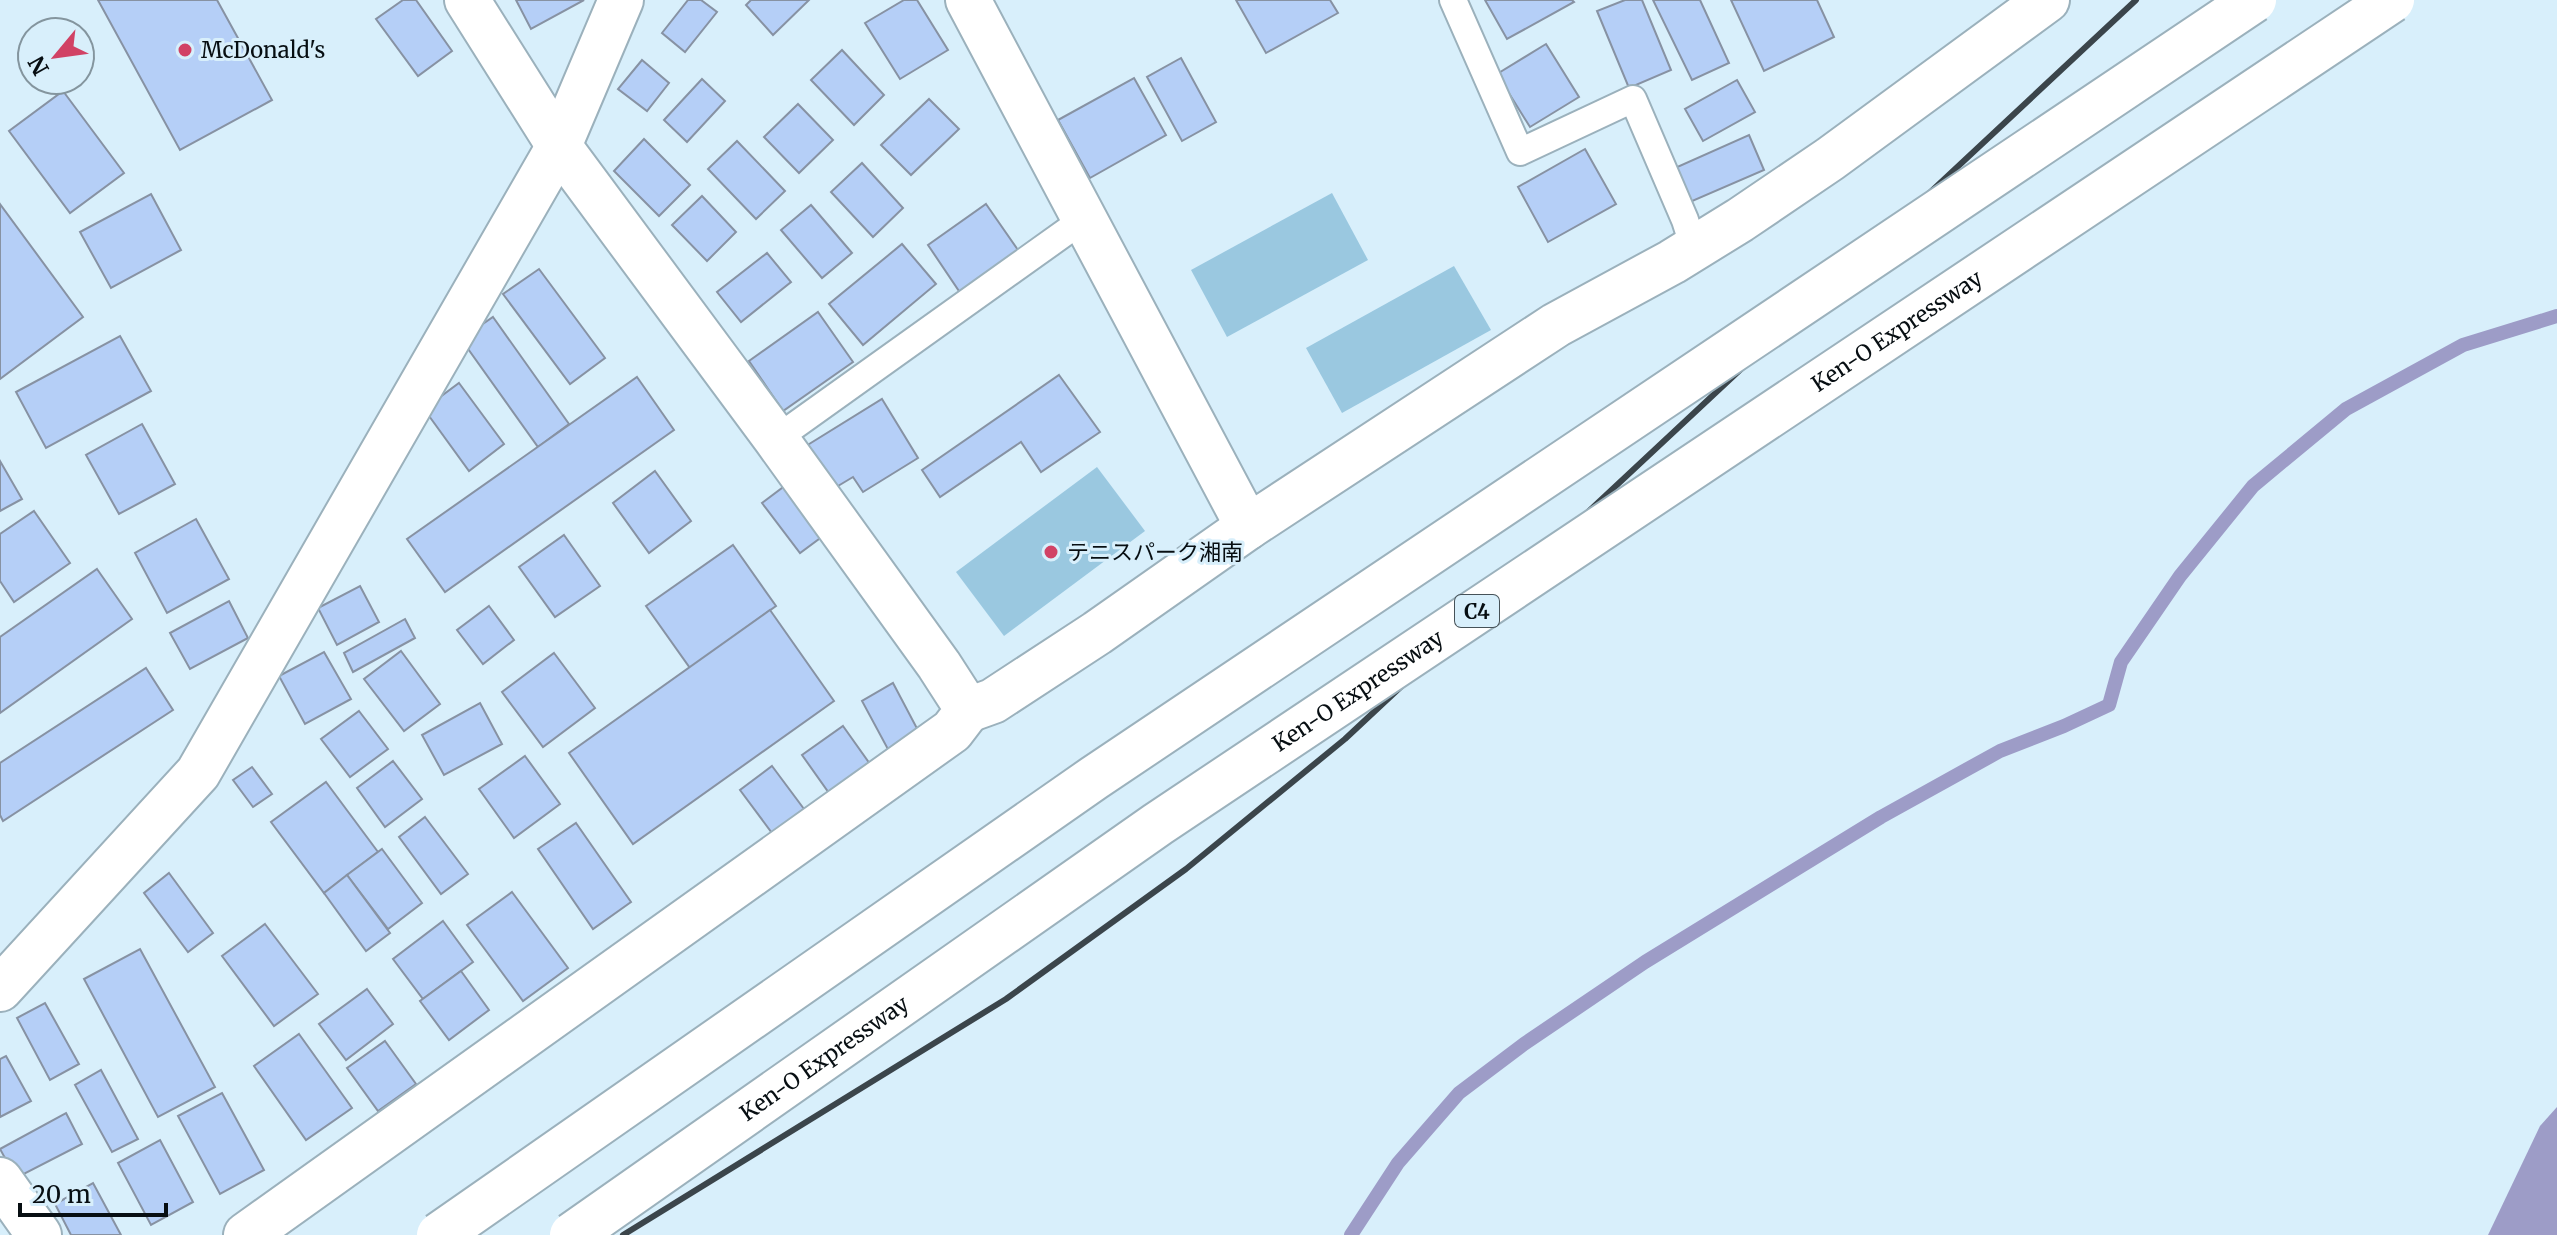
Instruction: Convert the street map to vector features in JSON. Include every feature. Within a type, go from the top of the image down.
[{"type":"main road","points":[[467,0],[559,146],[776,439],[968,710]]},
{"type":"main road","points":[[2,981],[198,773],[559,146],[621,0]]},
{"type":"main road","points":[[968,0],[1248,527]]},
{"type":"main road","points":[[246,1235],[952,731],[968,710],[1006,693],[1248,527],[1556,325],[1740,220],[1830,159],[2047,0]]},
{"type":"main road","points":[[439,1235],[1094,778],[2254,0]]},
{"type":"main road","name":"Ken-O Expressway","points":[[572,1235],[1158,824],[2392,0]]},
{"type":"main road","points":[[0,1180],[39,1235]]},
{"type":"lane","points":[[1453,0],[1520,152],[1633,99],[1694,248]]},
{"type":"lane","points":[[776,439],[1084,219]]},
{"type":"shaded area","points":[[1332,193],[1368,260],[1227,337],[1191,270]]},
{"type":"shaded area","points":[[1454,266],[1491,330],[1342,413],[1306,348]]},
{"type":"shaded area","name":"テニスパーク湘南","points":[[1097,467],[1145,531],[1004,636],[956,572]]},
{"type":"shaded area","points":[[2557,1107],[2557,1235],[2488,1235],[2540,1126]]},
{"type":"building","name":"McDonald's","points":[[98,0],[217,0],[272,100],[180,150]]},
{"type":"building","points":[[403,0],[416,0],[452,51],[418,76],[376,19]]},
{"type":"building","points":[[516,0],[584,0],[531,29]]},
{"type":"building","points":[[688,0],[701,0],[717,12],[685,52],[662,33]]},
{"type":"building","points":[[751,0],[809,0],[773,35],[746,5]]},
{"type":"building","points":[[904,0],[917,0],[948,50],[900,79],[865,23]]},
{"type":"building","points":[[1236,0],[1330,0],[1338,13],[1266,53]]},
{"type":"building","points":[[1485,0],[1572,0],[1574,2],[1507,39]]},
{"type":"building","points":[[1625,0],[1642,0],[1671,70],[1629,88],[1597,11]]},
{"type":"building","points":[[1653,0],[1700,0],[1729,63],[1692,80]]},
{"type":"building","points":[[1731,0],[1817,0],[1834,37],[1764,71]]},
{"type":"building","points":[[1546,44],[1579,97],[1530,127],[1497,74]]},
{"type":"building","points":[[842,50],[884,95],[854,125],[811,80]]},
{"type":"building","points":[[1181,58],[1216,122],[1182,141],[1147,77]]},
{"type":"building","points":[[642,60],[669,83],[647,111],[618,89]]},
{"type":"building","points":[[1134,78],[1166,135],[1090,178],[1058,120]]},
{"type":"building","points":[[702,79],[725,101],[687,142],[664,120]]},
{"type":"building","points":[[1737,80],[1755,112],[1703,141],[1685,109]]},
{"type":"building","points":[[56,96],[67,96],[124,173],[70,213],[9,131]]},
{"type":"building","points":[[929,99],[959,129],[911,175],[881,145]]},
{"type":"building","points":[[798,104],[833,140],[799,173],[764,137]]},
{"type":"building","points":[[1749,135],[1764,170],[1690,202],[1675,168]]},
{"type":"building","points":[[644,139],[690,185],[659,216],[614,171]]},
{"type":"building","points":[[737,141],[785,191],[756,219],[708,169]]},
{"type":"building","points":[[1585,149],[1616,204],[1548,242],[1518,187]]},
{"type":"building","points":[[862,163],[903,208],[873,237],[831,192]]},
{"type":"building","points":[[151,194],[181,250],[111,288],[80,232]]},
{"type":"building","points":[[702,196],[736,232],[707,261],[672,225]]},
{"type":"building","points":[[0,204],[83,317],[0,379]]},
{"type":"building","points":[[986,204],[1020,253],[961,294],[928,245]]},
{"type":"building","points":[[811,205],[852,253],[822,278],[781,230]]},
{"type":"building","points":[[902,244],[936,284],[863,345],[829,304]]},
{"type":"building","points":[[767,253],[791,282],[741,322],[717,292]]},
{"type":"building","points":[[539,269],[605,358],[570,384],[503,294]]},
{"type":"building","points":[[818,312],[853,362],[783,411],[749,361]]},
{"type":"building","points":[[493,317],[569,424],[538,447],[461,339]]},
{"type":"building","points":[[120,336],[151,391],[46,448],[16,392]]},
{"type":"building","points":[[1059,375],[1100,432],[1041,472],[1021,442],[940,497],[922,470]]},
{"type":"building","points":[[637,377],[674,430],[445,592],[407,539]]},
{"type":"building","points":[[459,383],[504,444],[469,471],[424,409]]},
{"type":"building","points":[[882,399],[918,458],[863,492],[853,477],[833,489],[806,446]]},
{"type":"building","points":[[142,424],[175,484],[119,514],[86,455]]},
{"type":"building","points":[[0,461],[22,499],[0,511]]},
{"type":"building","points":[[655,471],[691,521],[649,553],[613,503]]},
{"type":"building","points":[[786,485],[823,536],[800,553],[762,503]]},
{"type":"building","points":[[34,511],[70,563],[14,602],[0,581],[0,534]]},
{"type":"building","points":[[196,519],[229,579],[167,613],[135,553]]},
{"type":"building","points":[[564,535],[600,586],[555,617],[519,567]]},
{"type":"building","points":[[733,545],[776,606],[690,668],[646,606]]},
{"type":"building","points":[[97,569],[132,619],[0,713],[0,637]]},
{"type":"building","points":[[360,586],[379,622],[337,645],[318,608]]},
{"type":"building","points":[[229,601],[248,638],[190,669],[170,633]]},
{"type":"building","points":[[489,606],[514,640],[483,664],[457,630]]},
{"type":"building","points":[[770,610],[834,701],[633,844],[569,753]]},
{"type":"building","points":[[405,619],[415,638],[353,672],[344,653]]},
{"type":"building","points":[[401,651],[440,704],[404,731],[364,679]]},
{"type":"building","points":[[324,652],[351,699],[305,724],[279,676]]},
{"type":"building","points":[[554,653],[595,708],[543,747],[502,692]]},
{"type":"building","points":[[146,668],[173,710],[3,821],[0,815],[0,763]]},
{"type":"building","points":[[893,683],[921,736],[890,753],[862,701]]},
{"type":"building","points":[[480,703],[502,744],[444,775],[422,735]]},
{"type":"building","points":[[359,711],[388,749],[350,777],[321,739]]},
{"type":"building","points":[[843,726],[870,764],[829,793],[802,755]]},
{"type":"building","points":[[525,756],[560,804],[514,838],[479,789]]},
{"type":"building","points":[[393,761],[422,799],[385,827],[357,788]]},
{"type":"building","points":[[772,766],[804,809],[772,833],[740,790]]},
{"type":"building","points":[[252,767],[272,794],[253,807],[233,780]]},
{"type":"building","points":[[326,782],[378,852],[324,893],[271,822]]},
{"type":"building","points":[[425,817],[468,874],[441,894],[399,837]]},
{"type":"building","points":[[576,823],[631,902],[593,929],[538,849]]},
{"type":"building","points":[[382,849],[422,903],[388,929],[347,875]]},
{"type":"building","points":[[169,873],[213,933],[188,952],[144,893]]},
{"type":"building","points":[[347,875],[390,933],[366,951],[324,893]]},
{"type":"building","points":[[512,892],[568,968],[523,1001],[467,925]]},
{"type":"building","points":[[443,921],[473,962],[423,999],[393,959]]},
{"type":"building","points":[[265,924],[318,994],[274,1026],[222,956]]},
{"type":"building","points":[[140,949],[215,1087],[158,1117],[84,979]]},
{"type":"building","points":[[461,971],[489,1010],[449,1040],[420,1001]]},
{"type":"building","points":[[367,989],[393,1024],[346,1060],[319,1024]]},
{"type":"building","points":[[45,1003],[79,1064],[50,1080],[17,1018]]},
{"type":"building","points":[[299,1034],[352,1108],[306,1140],[254,1066]]},
{"type":"building","points":[[385,1041],[416,1084],[378,1111],[347,1068]]},
{"type":"building","points":[[6,1056],[31,1101],[0,1117],[0,1059]]},
{"type":"building","points":[[101,1070],[138,1139],[112,1152],[75,1085]]},
{"type":"building","points":[[222,1093],[264,1170],[220,1194],[178,1116]]},
{"type":"building","points":[[66,1113],[82,1144],[16,1178],[0,1149]]},
{"type":"building","points":[[160,1140],[193,1202],[151,1225],[118,1163]]},
{"type":"building","points":[[93,1183],[121,1235],[71,1235],[55,1204]]},
{"type":"waterway","points":[[1351,1235],[1398,1163],[1459,1093],[1524,1044],[1645,962],[1881,817],[2000,751],[2109,705],[2121,662],[2180,576],[2253,486],[2346,409],[2463,345],[2557,316]]},
{"type":"railway","points":[[623,1235],[1006,999],[1186,869],[1345,739],[2136,0]]},
{"type":"place","name":"McDonald's","points":[[185,50]]},
{"type":"place","name":"テニスパーク湘南","points":[[1051,552]]}]
